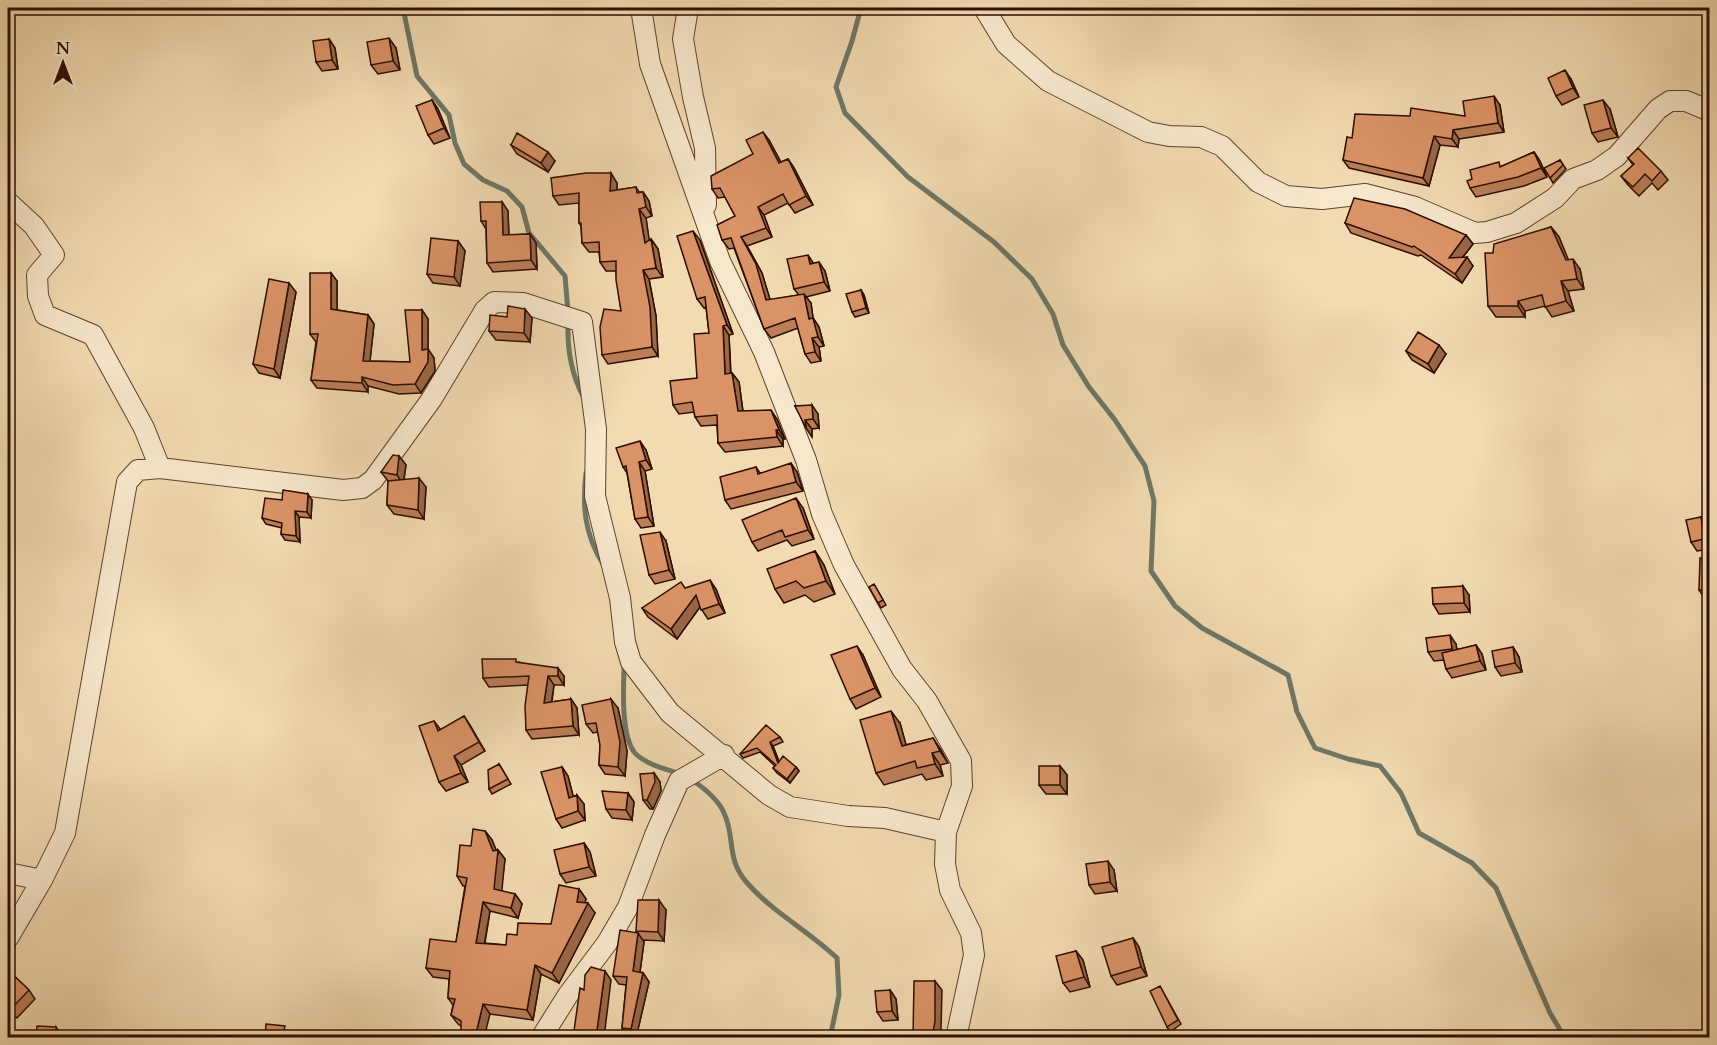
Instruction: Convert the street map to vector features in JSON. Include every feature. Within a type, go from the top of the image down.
[{"type":"street","points":[[641,8],[650,64],[720,261],[764,352],[806,460],[822,514],[844,565],[902,669],[927,701],[961,760],[962,786],[946,832],[945,864],[948,882],[971,933],[974,954],[956,1038]]},
{"type":"street","points":[[688,8],[683,39],[705,148],[706,220]]},
{"type":"street","points":[[984,8],[1006,44],[1048,81],[1148,132],[1169,136],[1201,137],[1222,146],[1258,182],[1286,196],[1323,199],[1365,194],[1415,207],[1475,232],[1487,232],[1516,223],[1555,198],[1573,179],[1597,170],[1617,156],[1658,109],[1670,101],[1686,101],[1710,111]]},
{"type":"street","points":[[8,202],[34,225],[54,255],[37,275],[38,296],[45,315],[93,335],[144,428],[160,468]]},
{"type":"street","points":[[8,938],[42,880],[65,833],[127,482],[138,470],[160,468],[343,490],[362,488],[372,480],[431,400],[485,310],[494,302],[523,303],[582,322],[587,375],[596,429],[595,496],[620,598],[625,642],[631,662],[670,713],[724,755],[769,795],[790,807],[838,815],[885,818],[946,832]]},
{"type":"street","points":[[541,1038],[568,995],[607,943],[628,907],[655,835],[679,781],[696,769],[724,755]]},
{"type":"street","points":[[8,873],[42,880]]},
{"type":"building","points":[[389,38],[393,61],[371,65],[367,42]]},
{"type":"building","points":[[329,39],[332,60],[316,62],[313,41]]},
{"type":"building","points":[[1565,70],[1573,88],[1556,96],[1548,78]]},
{"type":"building","points":[[1494,96],[1498,123],[1453,130],[1452,139],[1434,136],[1423,178],[1343,160],[1347,137],[1352,138],[1355,114],[1410,116],[1411,108],[1465,116],[1463,101]]},
{"type":"building","points":[[432,100],[444,128],[428,135],[416,106]]},
{"type":"building","points":[[1603,100],[1611,128],[1592,133],[1584,105]]},
{"type":"building","points":[[763,132],[779,163],[788,159],[806,196],[789,205],[783,194],[758,207],[766,228],[741,237],[756,264],[766,300],[804,294],[809,319],[813,318],[818,337],[812,338],[815,352],[805,354],[795,318],[764,329],[731,238],[722,240],[717,225],[735,216],[720,188],[712,189],[711,176],[753,154],[746,140]]},
{"type":"building","points":[[517,133],[548,152],[541,163],[511,145]]},
{"type":"building","points":[[1638,148],[1661,171],[1652,181],[1645,174],[1633,187],[1621,176],[1634,164],[1628,158]]},
{"type":"building","points":[[1534,152],[1541,168],[1518,177],[1470,188],[1467,181],[1472,179],[1470,170],[1499,162],[1500,167]]},
{"type":"building","points":[[1560,160],[1563,165],[1550,178],[1544,168]]},
{"type":"building","points":[[586,173],[611,173],[610,191],[636,187],[637,193],[643,192],[646,207],[639,209],[645,243],[651,239],[656,268],[643,270],[650,307],[652,347],[602,355],[600,327],[604,309],[621,311],[616,280],[616,261],[600,262],[599,242],[582,243],[579,193],[553,196],[551,178]]},
{"type":"building","points":[[1354,198],[1405,209],[1466,235],[1449,258],[1467,257],[1455,274],[1414,246],[1345,223]]},
{"type":"building","points":[[480,202],[502,202],[503,235],[530,234],[531,260],[487,263],[486,221],[481,221]]},
{"type":"building","points":[[1551,227],[1566,260],[1573,259],[1577,279],[1561,281],[1566,301],[1545,307],[1542,295],[1518,301],[1518,306],[1488,306],[1485,253],[1493,253],[1494,244]]},
{"type":"building","points":[[693,231],[727,325],[723,326],[725,374],[732,373],[738,411],[771,410],[779,430],[776,430],[777,437],[718,443],[717,415],[695,417],[692,402],[673,405],[670,381],[697,378],[694,334],[709,333],[705,297],[697,299],[677,236]]},
{"type":"building","points":[[431,238],[458,241],[454,277],[427,274]]},
{"type":"building","points":[[808,255],[810,264],[819,262],[824,282],[794,289],[787,259]]},
{"type":"building","points":[[310,273],[331,273],[331,309],[368,315],[363,361],[410,362],[405,310],[422,310],[422,350],[428,349],[428,362],[415,384],[393,385],[362,377],[362,383],[311,380],[318,334],[310,334]]},
{"type":"building","points":[[269,279],[289,283],[274,369],[253,364]]},
{"type":"building","points":[[861,290],[866,308],[852,312],[846,294]]},
{"type":"building","points":[[508,306],[525,309],[524,333],[489,331],[490,315],[507,317]]},
{"type":"building","points":[[1418,332],[1439,345],[1428,364],[1406,351]]},
{"type":"building","points":[[812,405],[813,419],[805,420],[806,428],[795,406]]},
{"type":"building","points":[[640,441],[646,460],[639,462],[648,517],[635,519],[626,466],[623,467],[616,448]]},
{"type":"building","points":[[393,455],[399,456],[397,475],[381,472]]},
{"type":"building","points":[[791,463],[796,482],[725,500],[720,477],[756,467],[758,474]]},
{"type":"building","points":[[419,478],[418,510],[387,505],[388,481]]},
{"type":"building","points":[[283,490],[308,494],[307,512],[295,511],[296,536],[281,534],[282,523],[262,518],[265,498],[282,500]]},
{"type":"building","points":[[796,498],[808,530],[785,537],[782,530],[752,542],[742,520]]},
{"type":"building","points":[[1701,517],[1704,539],[1691,542],[1686,520]]},
{"type":"building","points":[[660,532],[669,570],[649,575],[640,535]]},
{"type":"building","points":[[815,551],[826,581],[804,588],[796,581],[775,589],[767,569]]},
{"type":"building","points":[[1700,558],[1710,558],[1710,590],[1699,590]]},
{"type":"building","points":[[710,580],[719,604],[701,610],[696,595],[671,629],[642,608],[681,582],[685,588]]},
{"type":"building","points":[[874,584],[883,600],[878,603],[869,587]]},
{"type":"building","points":[[1463,586],[1464,603],[1433,604],[1432,588]]},
{"type":"building","points":[[1450,635],[1452,649],[1428,652],[1426,638]]},
{"type":"building","points":[[1476,645],[1480,661],[1446,669],[1442,653]]},
{"type":"building","points":[[857,646],[875,688],[850,699],[831,655]]},
{"type":"building","points":[[1513,647],[1515,663],[1495,667],[1492,651]]},
{"type":"building","points":[[482,659],[516,659],[516,662],[558,668],[558,676],[548,676],[544,703],[571,699],[573,726],[526,730],[525,706],[529,676],[483,678]]},
{"type":"building","points":[[611,699],[620,742],[618,767],[599,765],[600,745],[596,723],[586,724],[582,705]]},
{"type":"building","points":[[891,711],[902,746],[933,738],[940,751],[932,753],[935,764],[917,768],[915,761],[876,773],[860,720]]},
{"type":"building","points":[[464,716],[479,742],[454,756],[461,773],[439,782],[419,726],[434,721],[438,731]]},
{"type":"building","points":[[766,725],[780,737],[770,742],[778,763],[783,756],[796,767],[787,779],[773,768],[776,765],[757,748],[740,754]]},
{"type":"building","points":[[499,764],[508,779],[489,789],[488,770]]},
{"type":"building","points":[[1039,766],[1060,766],[1060,785],[1039,785]]},
{"type":"building","points":[[562,767],[569,798],[577,795],[578,811],[556,819],[541,772]]},
{"type":"building","points":[[654,773],[655,782],[647,800],[643,800],[640,774]]},
{"type":"building","points":[[602,791],[628,793],[626,810],[606,809]]},
{"type":"building","points":[[473,829],[485,831],[493,851],[498,850],[494,889],[515,894],[511,908],[483,902],[476,943],[506,945],[507,934],[517,935],[518,923],[551,924],[559,885],[579,889],[577,902],[588,903],[552,973],[535,965],[527,1010],[483,1004],[475,1038],[461,1038],[461,1021],[451,1015],[455,999],[448,998],[450,971],[426,968],[430,939],[456,942],[467,878],[457,876],[460,845],[471,846]]},
{"type":"building","points":[[584,843],[589,867],[560,874],[554,850]]},
{"type":"building","points":[[1108,861],[1110,882],[1089,885],[1086,864]]},
{"type":"building","points":[[638,900],[659,900],[658,932],[636,931]]},
{"type":"building","points":[[620,930],[638,933],[633,971],[643,973],[631,1029],[622,1028],[627,977],[613,976]]},
{"type":"building","points":[[1133,938],[1141,967],[1111,976],[1102,947]]},
{"type":"building","points":[[1076,951],[1084,977],[1063,983],[1056,956]]},
{"type":"building","points":[[591,967],[605,971],[596,1038],[573,1038],[580,988],[584,990],[585,975]]},
{"type":"building","points":[[8,970],[29,990],[11,1009],[8,1006]]},
{"type":"building","points":[[914,981],[935,981],[935,1021],[932,1038],[913,1038]]},
{"type":"building","points":[[1160,986],[1178,1020],[1167,1027],[1150,991]]},
{"type":"building","points":[[890,990],[892,1011],[877,1012],[875,991]]},
{"type":"building","points":[[266,1024],[285,1026],[284,1030],[304,1032],[303,1038],[265,1038]]},
{"type":"building","points":[[37,1026],[56,1027],[56,1038],[36,1038]]},
{"type":"waterway","points":[[403,8],[417,76],[449,115],[455,143],[464,164],[483,180],[507,191],[522,207],[529,233],[565,276],[568,312]]},
{"type":"waterway","points":[[861,8],[836,87],[845,113],[908,177],[994,242],[1032,279],[1053,314],[1063,345],[1089,387],[1115,420],[1145,466],[1154,501],[1151,571],[1175,606],[1202,628],[1288,675],[1297,712],[1315,748],[1380,766],[1401,793],[1419,833],[1472,863],[1496,888],[1550,1013],[1565,1038]]},
{"type":"waterway","points":[[568,322],[571,360],[575,378],[583,396]]},
{"type":"waterway","points":[[586,473],[584,497],[586,520],[592,542],[603,564]]},
{"type":"waterway","points":[[624,663],[625,721],[634,752],[650,763],[682,774]]},
{"type":"waterway","points":[[692,780],[710,794],[721,808],[728,822],[737,867],[749,885],[770,905],[837,958],[839,995],[830,1038]]}]
